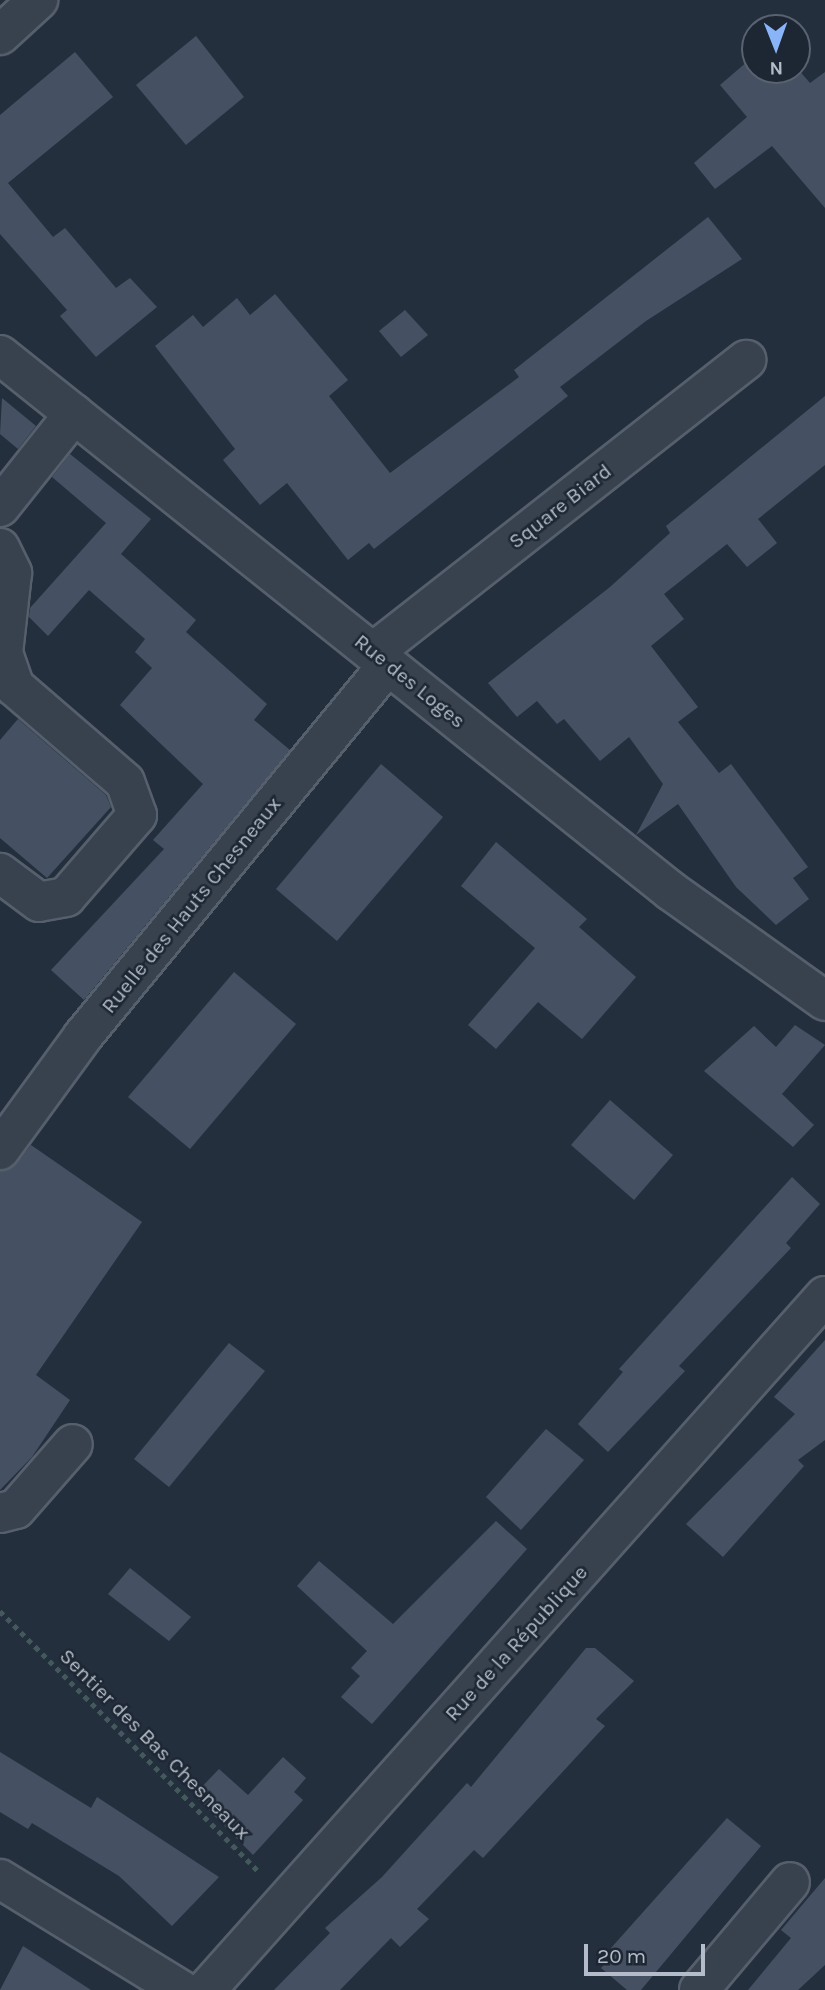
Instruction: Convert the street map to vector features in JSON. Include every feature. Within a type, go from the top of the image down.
[{"type":"street","points":[[0,35],[38,0]]},
{"type":"street","name":"Rue des Loges","points":[[0,355],[671,891],[825,1001]]},
{"type":"street","name":"Square Biard","points":[[381,658],[746,360]]},
{"type":"street","points":[[0,507],[74,414]]},
{"type":"street","points":[[0,548],[12,573],[3,653],[8,698],[124,782],[137,816],[66,897],[38,902],[0,873]]},
{"type":"street","name":"Ruelle des Hauts Chesneaux","points":[[0,1150],[83,1036],[381,658]]},
{"type":"street","name":"Rue de la République","points":[[206,1990],[825,1296]]},
{"type":"street","points":[[0,1513],[16,1509],[73,1444]]},
{"type":"street","points":[[0,1879],[181,1990]]},
{"type":"street","points":[[699,1990],[789,1882]]},
{"type":"path","name":"Sentier des Bas Chesneaux","points":[[0,1611],[287,1900]]},
{"type":"building","points":[[196,36],[244,97],[186,145],[136,85]]},
{"type":"building","points":[[75,52],[113,97],[8,183],[53,237],[65,228],[116,288],[130,278],[157,307],[96,357],[60,316],[67,310],[0,234],[0,115]]},
{"type":"building","points":[[741,67],[741,84],[811,84],[825,72],[825,208],[772,146],[715,189],[694,163],[747,117],[720,85]]},
{"type":"building","points":[[708,217],[742,259],[646,321],[560,387],[568,396],[374,549],[369,543],[348,560],[287,483],[260,505],[223,460],[235,449],[155,346],[193,315],[203,327],[237,298],[250,315],[275,294],[348,380],[329,396],[390,473],[519,377],[514,370]]},
{"type":"building","points":[[405,310],[428,335],[401,357],[379,331]]},
{"type":"building","points":[[825,396],[825,465],[758,519],[777,543],[747,567],[727,544],[664,594],[684,619],[651,646],[698,707],[678,722],[719,773],[731,764],[808,867],[793,878],[809,899],[776,925],[736,887],[678,804],[636,835],[663,784],[629,737],[600,761],[564,719],[557,724],[537,701],[517,717],[488,683],[610,587],[670,533],[666,526]]},
{"type":"building","points":[[2,398],[36,426],[18,449],[0,434]]},
{"type":"building","points":[[70,454],[151,519],[121,554],[196,620],[186,632],[267,704],[254,720],[290,750],[84,1000],[51,970],[164,849],[153,840],[203,784],[120,705],[152,668],[135,652],[145,639],[89,590],[48,636],[29,617],[30,608],[106,523],[52,477]]},
{"type":"building","points":[[18,719],[106,795],[111,807],[47,878],[0,838],[0,740]]},
{"type":"building","points":[[381,764],[443,817],[337,941],[276,889]]},
{"type":"building","points":[[496,842],[587,919],[579,927],[636,977],[582,1039],[538,1002],[496,1049],[468,1025],[535,948],[461,886]]},
{"type":"building","points":[[234,972],[296,1024],[190,1149],[128,1097]]},
{"type":"building","points":[[795,1025],[825,1045],[782,1094],[814,1125],[793,1147],[704,1071],[754,1026],[776,1047]]},
{"type":"building","points":[[610,1100],[673,1155],[634,1200],[571,1145]]},
{"type":"building","points":[[31,1145],[142,1222],[36,1375],[70,1400],[32,1457],[0,1490],[0,1171],[17,1163]]},
{"type":"building","points":[[792,1177],[820,1204],[786,1243],[791,1248],[679,1366],[685,1371],[608,1452],[578,1424],[623,1372],[619,1369]]},
{"type":"building","points":[[825,1340],[825,1440],[798,1460],[804,1466],[723,1557],[686,1524],[795,1414],[774,1397]]},
{"type":"building","points":[[229,1343],[265,1371],[169,1487],[134,1459]]},
{"type":"building","points":[[546,1429],[584,1460],[521,1530],[486,1497]]},
{"type":"building","points":[[496,1521],[527,1549],[372,1724],[341,1697],[360,1676],[351,1668],[367,1651],[297,1586],[319,1561],[393,1624]]},
{"type":"building","points":[[130,1568],[191,1617],[169,1641],[108,1594]]},
{"type":"building","points":[[586,1648],[595,1648],[634,1681],[596,1719],[605,1726],[483,1858],[474,1850],[417,1909],[429,1919],[400,1947],[391,1938],[340,1990],[274,1990],[330,1933],[325,1928],[382,1877],[467,1783],[471,1787]]},
{"type":"building","points":[[0,1752],[91,1808],[97,1797],[219,1877],[172,1926],[119,1876],[32,1823],[28,1829],[0,1812]]},
{"type":"building","points":[[283,1757],[306,1778],[294,1792],[303,1800],[253,1855],[194,1795],[219,1769],[248,1795]]},
{"type":"building","points":[[727,1818],[761,1846],[641,1990],[627,1990],[601,1968],[615,1953],[611,1948]]},
{"type":"building","points":[[825,1878],[825,1965],[798,1990],[748,1990],[791,1938],[781,1930]]},
{"type":"building","points":[[23,1946],[91,1990],[0,1990]]}]
